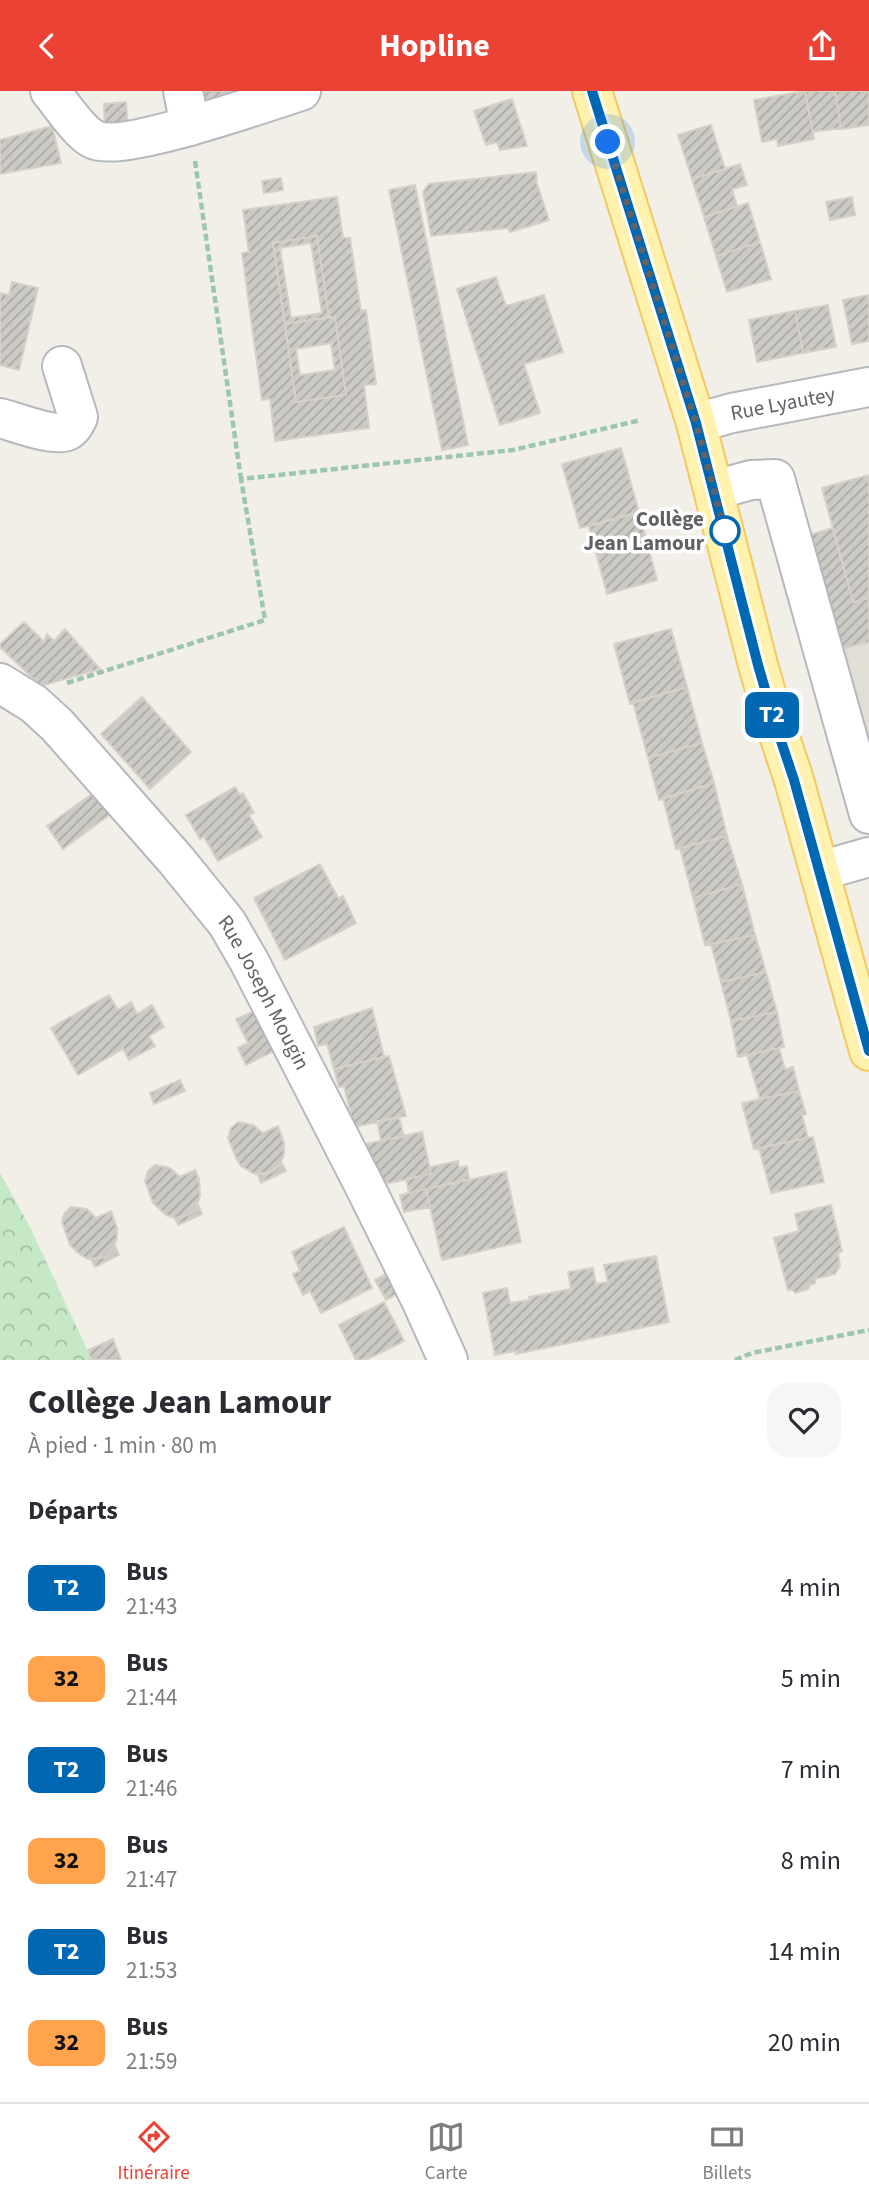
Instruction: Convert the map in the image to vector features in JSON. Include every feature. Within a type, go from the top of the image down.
[{"type":"main road","points":[[592,91],[696,423],[758,665],[794,780],[869,1051]]},
{"type":"street","points":[[51,91],[90,138],[101,143],[118,142],[186,109],[301,91]]},
{"type":"street","points":[[0,418],[54,432],[66,432],[73,427],[78,417],[62,366]]},
{"type":"street","name":"Rue Lyautey","points":[[696,423],[733,413],[869,387]]},
{"type":"street","points":[[715,490],[751,479],[775,479],[869,814]]},
{"type":"street","name":"Rue Joseph Mougin","points":[[0,683],[34,704],[57,725],[176,860],[227,923],[370,1197],[449,1360]]},
{"type":"street","points":[[820,871],[869,857]]},
{"type":"path","points":[[66,683],[265,620],[241,479],[186,109]]},
{"type":"path","points":[[241,479],[513,450],[641,420]]},
{"type":"path","points":[[735,1360],[752,1353],[869,1331]]},
{"type":"shaded area","points":[[869,475],[869,753],[809,535],[833,528],[822,488]]},
{"type":"green space","points":[[0,1173],[30,1227],[92,1360],[0,1360]]},
{"type":"building","points":[[193,91],[249,91],[196,106]]},
{"type":"building","points":[[805,91],[835,91],[841,128],[813,132]]},
{"type":"building","points":[[805,91],[814,139],[778,146],[777,139],[762,142],[754,100]]},
{"type":"building","points":[[835,91],[869,91],[869,125],[841,129]]},
{"type":"building","points":[[512,99],[527,146],[500,150],[497,142],[486,145],[474,111]]},
{"type":"building","points":[[126,102],[128,127],[105,129],[104,104]]},
{"type":"building","points":[[711,125],[725,169],[692,179],[678,135]]},
{"type":"building","points":[[52,126],[61,163],[0,174],[0,140]]},
{"type":"building","points":[[740,164],[747,185],[732,189],[737,206],[704,217],[692,179]]},
{"type":"building","points":[[536,172],[537,184],[549,220],[510,232],[508,228],[431,236],[423,192],[429,184]]},
{"type":"building","points":[[281,178],[283,190],[264,193],[262,181]]},
{"type":"building","points":[[415,185],[468,445],[442,450],[389,190]]},
{"type":"building","points":[[337,197],[343,238],[350,238],[361,311],[366,310],[376,384],[364,385],[369,428],[275,441],[270,399],[262,400],[242,253],[249,252],[243,210]],"holes":[[[317,236],[329,317],[335,317],[346,395],[296,402],[273,243]]]},
{"type":"building","points":[[852,197],[855,215],[830,220],[826,202]]},
{"type":"building","points":[[748,203],[760,242],[716,256],[704,217]]},
{"type":"building","points":[[317,236],[329,317],[285,324],[273,243]],"holes":[[[311,243],[322,313],[291,318],[280,248]]]},
{"type":"building","points":[[760,242],[771,279],[727,292],[716,256]]},
{"type":"building","points":[[496,277],[506,306],[544,295],[563,352],[524,364],[540,413],[500,425],[457,289]]},
{"type":"building","points":[[12,282],[38,288],[19,370],[0,365],[0,293],[9,295]]},
{"type":"building","points":[[869,295],[869,341],[852,344],[843,300]]},
{"type":"building","points":[[828,305],[836,347],[803,353],[795,311]]},
{"type":"building","points":[[795,311],[803,353],[757,362],[749,320]]},
{"type":"building","points":[[335,317],[346,395],[296,402],[285,324]],"holes":[[[331,343],[335,370],[300,375],[296,349]]]},
{"type":"building","points":[[621,448],[639,512],[580,528],[562,464]]},
{"type":"building","points":[[869,475],[869,598],[853,602],[822,488]]},
{"type":"building","points":[[639,512],[657,580],[607,594],[589,526]]},
{"type":"building","points":[[833,528],[853,602],[869,598],[869,642],[842,649],[809,535]]},
{"type":"building","points":[[24,622],[44,642],[47,634],[54,641],[65,629],[100,669],[41,686],[0,647]]},
{"type":"building","points":[[671,629],[687,687],[630,704],[614,644]]},
{"type":"building","points":[[687,687],[702,743],[648,758],[633,702]]},
{"type":"building","points":[[142,697],[191,752],[150,789],[101,734]]},
{"type":"building","points":[[702,743],[714,783],[659,800],[648,758]]},
{"type":"building","points":[[714,783],[727,836],[676,849],[663,798]]},
{"type":"building","points":[[235,787],[240,795],[243,793],[254,813],[249,815],[262,837],[218,861],[204,837],[200,839],[186,815]]},
{"type":"building","points":[[96,791],[113,812],[63,849],[47,826]]},
{"type":"building","points":[[727,836],[742,884],[693,898],[680,848]]},
{"type":"building","points":[[320,864],[338,898],[343,896],[356,923],[285,960],[254,898]]},
{"type":"building","points":[[742,884],[755,935],[705,945],[693,898]]},
{"type":"building","points":[[755,935],[766,972],[721,982],[711,944]]},
{"type":"building","points":[[766,972],[777,1012],[731,1021],[721,982]]},
{"type":"building","points":[[109,995],[118,1010],[131,1002],[137,1014],[152,1005],[164,1027],[149,1036],[155,1046],[129,1060],[123,1049],[78,1075],[51,1028]]},
{"type":"building","points":[[372,1008],[384,1057],[334,1069],[327,1044],[318,1046],[314,1027]]},
{"type":"building","points":[[257,1010],[276,1050],[246,1065],[238,1048],[248,1043],[236,1019]]},
{"type":"building","points":[[777,1012],[784,1047],[738,1057],[731,1021]]},
{"type":"building","points":[[779,1048],[785,1069],[793,1067],[799,1091],[760,1099],[747,1055]]},
{"type":"building","points":[[389,1056],[406,1116],[354,1127],[344,1086],[339,1087],[334,1069]]},
{"type":"building","points":[[180,1080],[185,1091],[154,1104],[150,1093]]},
{"type":"building","points":[[799,1091],[806,1114],[802,1115],[808,1138],[754,1149],[742,1103]]},
{"type":"building","points":[[399,1117],[404,1137],[381,1140],[377,1121]]},
{"type":"building","points":[[238,1122],[253,1125],[263,1133],[278,1126],[284,1143],[284,1153],[280,1165],[272,1172],[255,1174],[241,1166],[228,1138],[231,1128]]},
{"type":"building","points":[[422,1132],[431,1174],[376,1186],[366,1144]]},
{"type":"building","points":[[813,1137],[824,1182],[771,1193],[759,1148]]},
{"type":"building","points":[[458,1161],[459,1168],[467,1166],[469,1179],[409,1193],[406,1179],[431,1174],[430,1167]]},
{"type":"building","points":[[281,1162],[286,1171],[261,1183],[258,1175],[272,1172]]},
{"type":"building","points":[[155,1165],[170,1168],[180,1177],[195,1170],[199,1179],[200,1196],[196,1208],[188,1215],[175,1218],[166,1215],[153,1203],[145,1181],[148,1171]]},
{"type":"building","points":[[506,1172],[521,1242],[442,1260],[426,1189]]},
{"type":"building","points":[[426,1189],[430,1207],[404,1212],[400,1195]]},
{"type":"building","points":[[198,1205],[202,1214],[178,1225],[175,1218],[188,1215]]},
{"type":"building","points":[[831,1205],[842,1251],[838,1253],[840,1266],[835,1274],[815,1279],[815,1283],[808,1289],[796,1293],[788,1290],[774,1238],[799,1231],[795,1214]]},
{"type":"building","points":[[71,1207],[87,1209],[96,1218],[111,1211],[117,1228],[117,1238],[113,1249],[105,1257],[88,1259],[70,1245],[62,1222],[64,1214]]},
{"type":"building","points":[[344,1227],[372,1288],[321,1313],[310,1291],[303,1295],[293,1274],[300,1271],[292,1252]]},
{"type":"building","points":[[115,1246],[119,1255],[95,1267],[91,1259],[105,1257]]},
{"type":"building","points":[[656,1256],[669,1322],[516,1354],[516,1351],[495,1355],[483,1293],[507,1288],[510,1303],[530,1300],[529,1297],[571,1289],[568,1272],[593,1268],[596,1284],[608,1282],[604,1265]]},
{"type":"building","points":[[386,1274],[397,1294],[386,1300],[375,1280]]},
{"type":"building","points":[[384,1302],[404,1341],[366,1360],[356,1360],[339,1325]]},
{"type":"building","points":[[113,1339],[121,1360],[91,1360],[88,1350]]},
{"type":"bus line","name":"T2","points":[[592,91],[696,423],[758,665],[794,780],[869,1051]]},
{"type":"place","name":"Collège Jean Lamour","points":[[725,531]]},
{"type":"route","points":[[608,142],[696,423],[725,531]]}]
